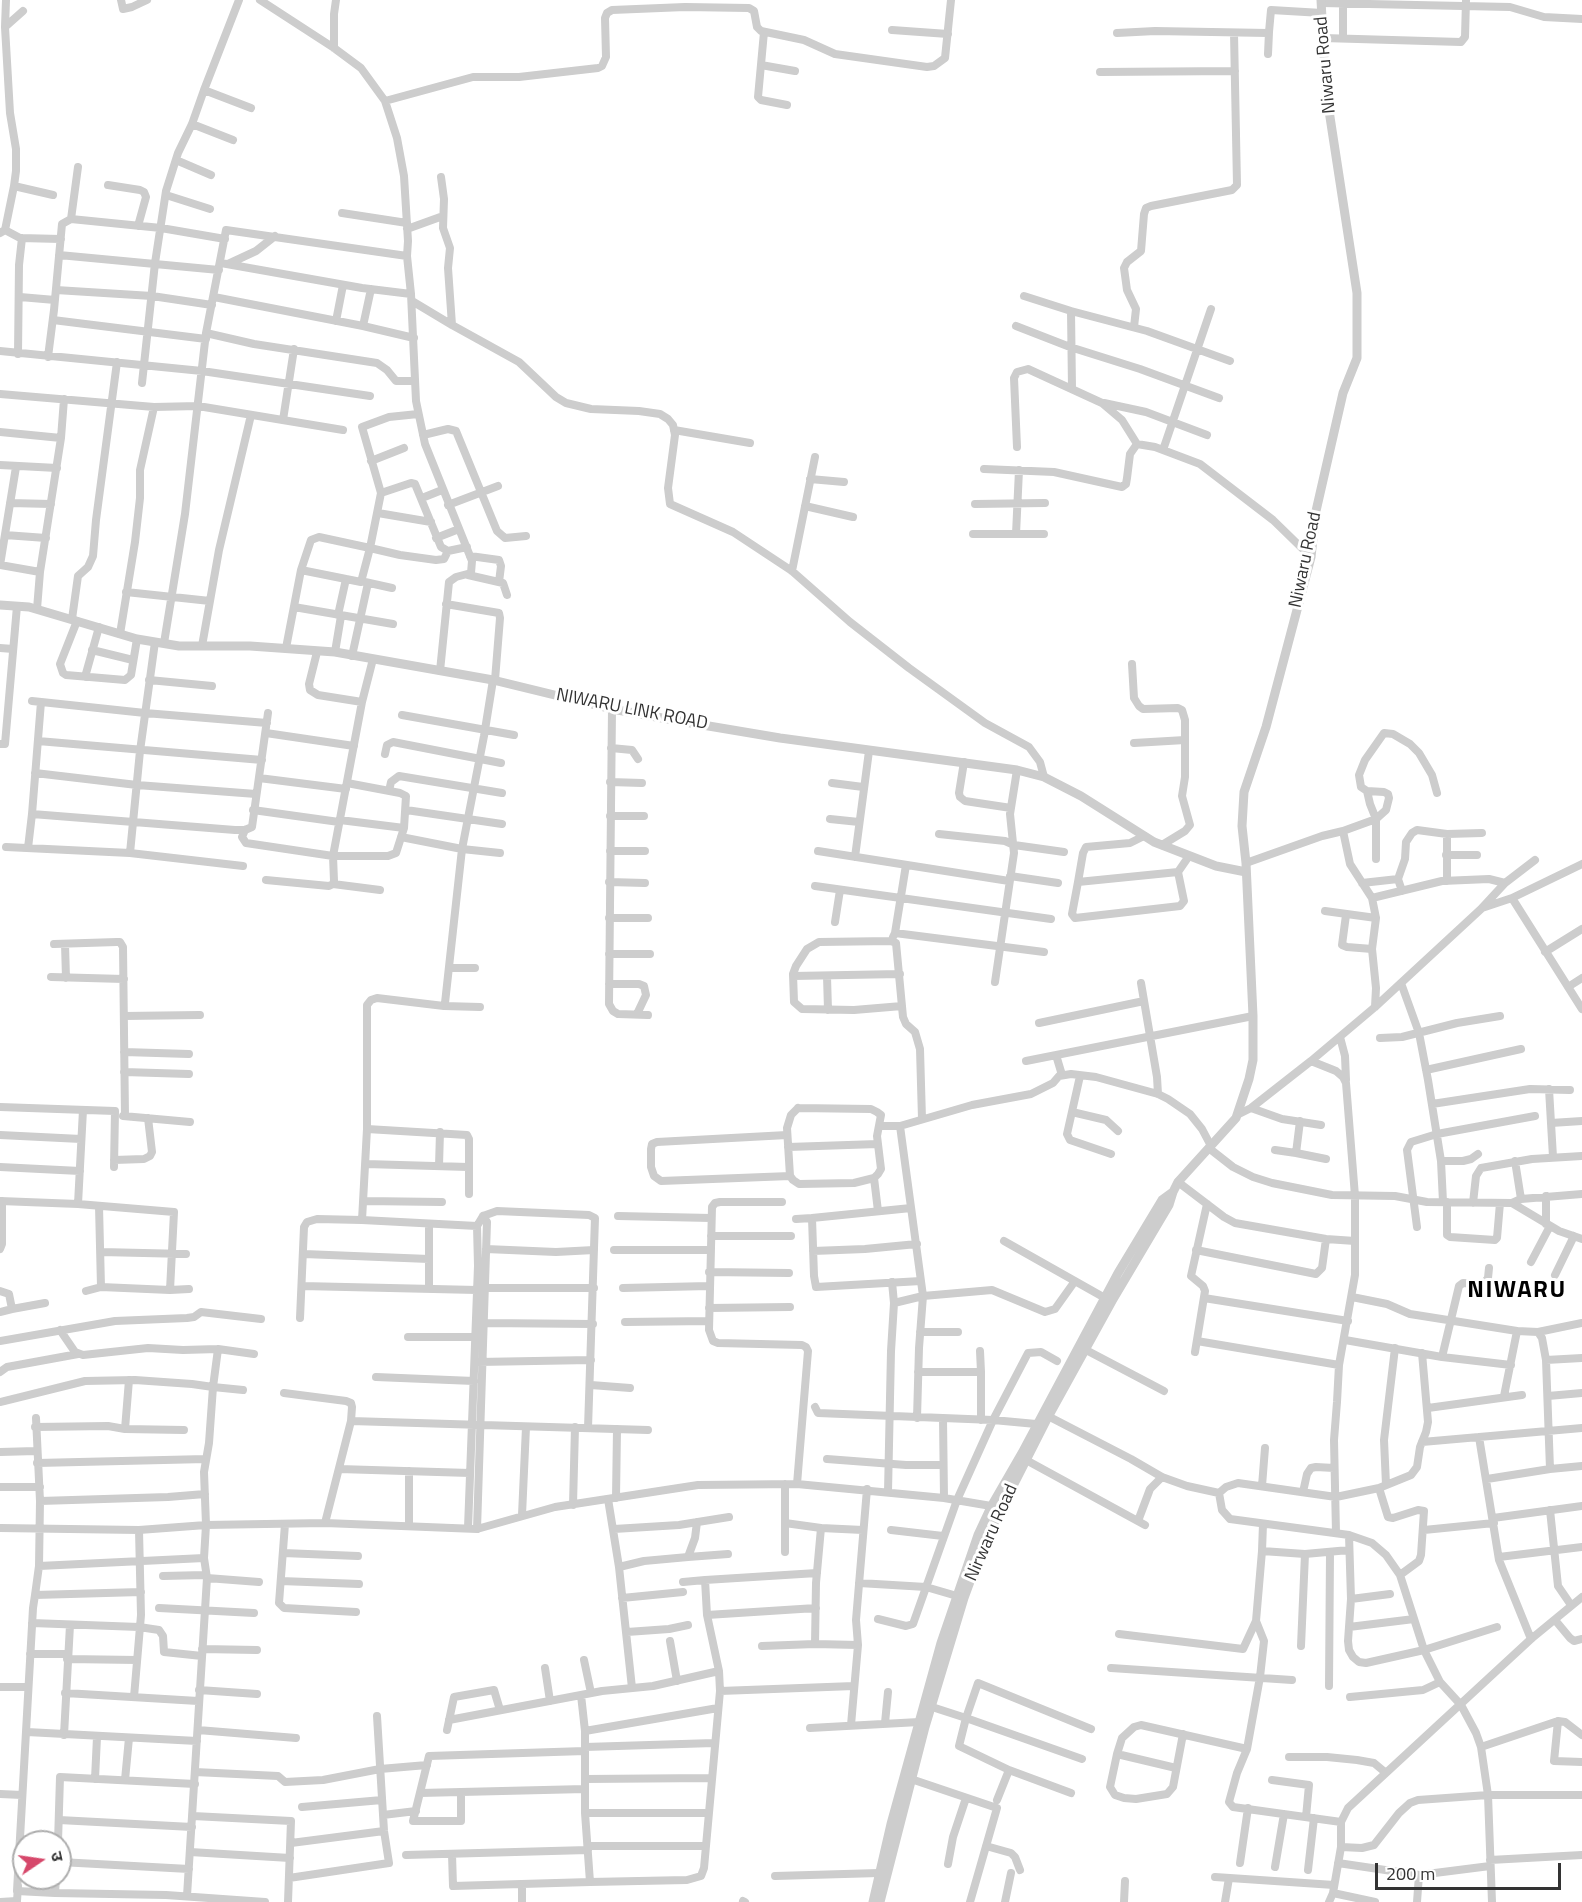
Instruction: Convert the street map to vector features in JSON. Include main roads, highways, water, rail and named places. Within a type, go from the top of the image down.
[{"type":"district","name":"NIWARU","points":[[1517,1291]]}]
